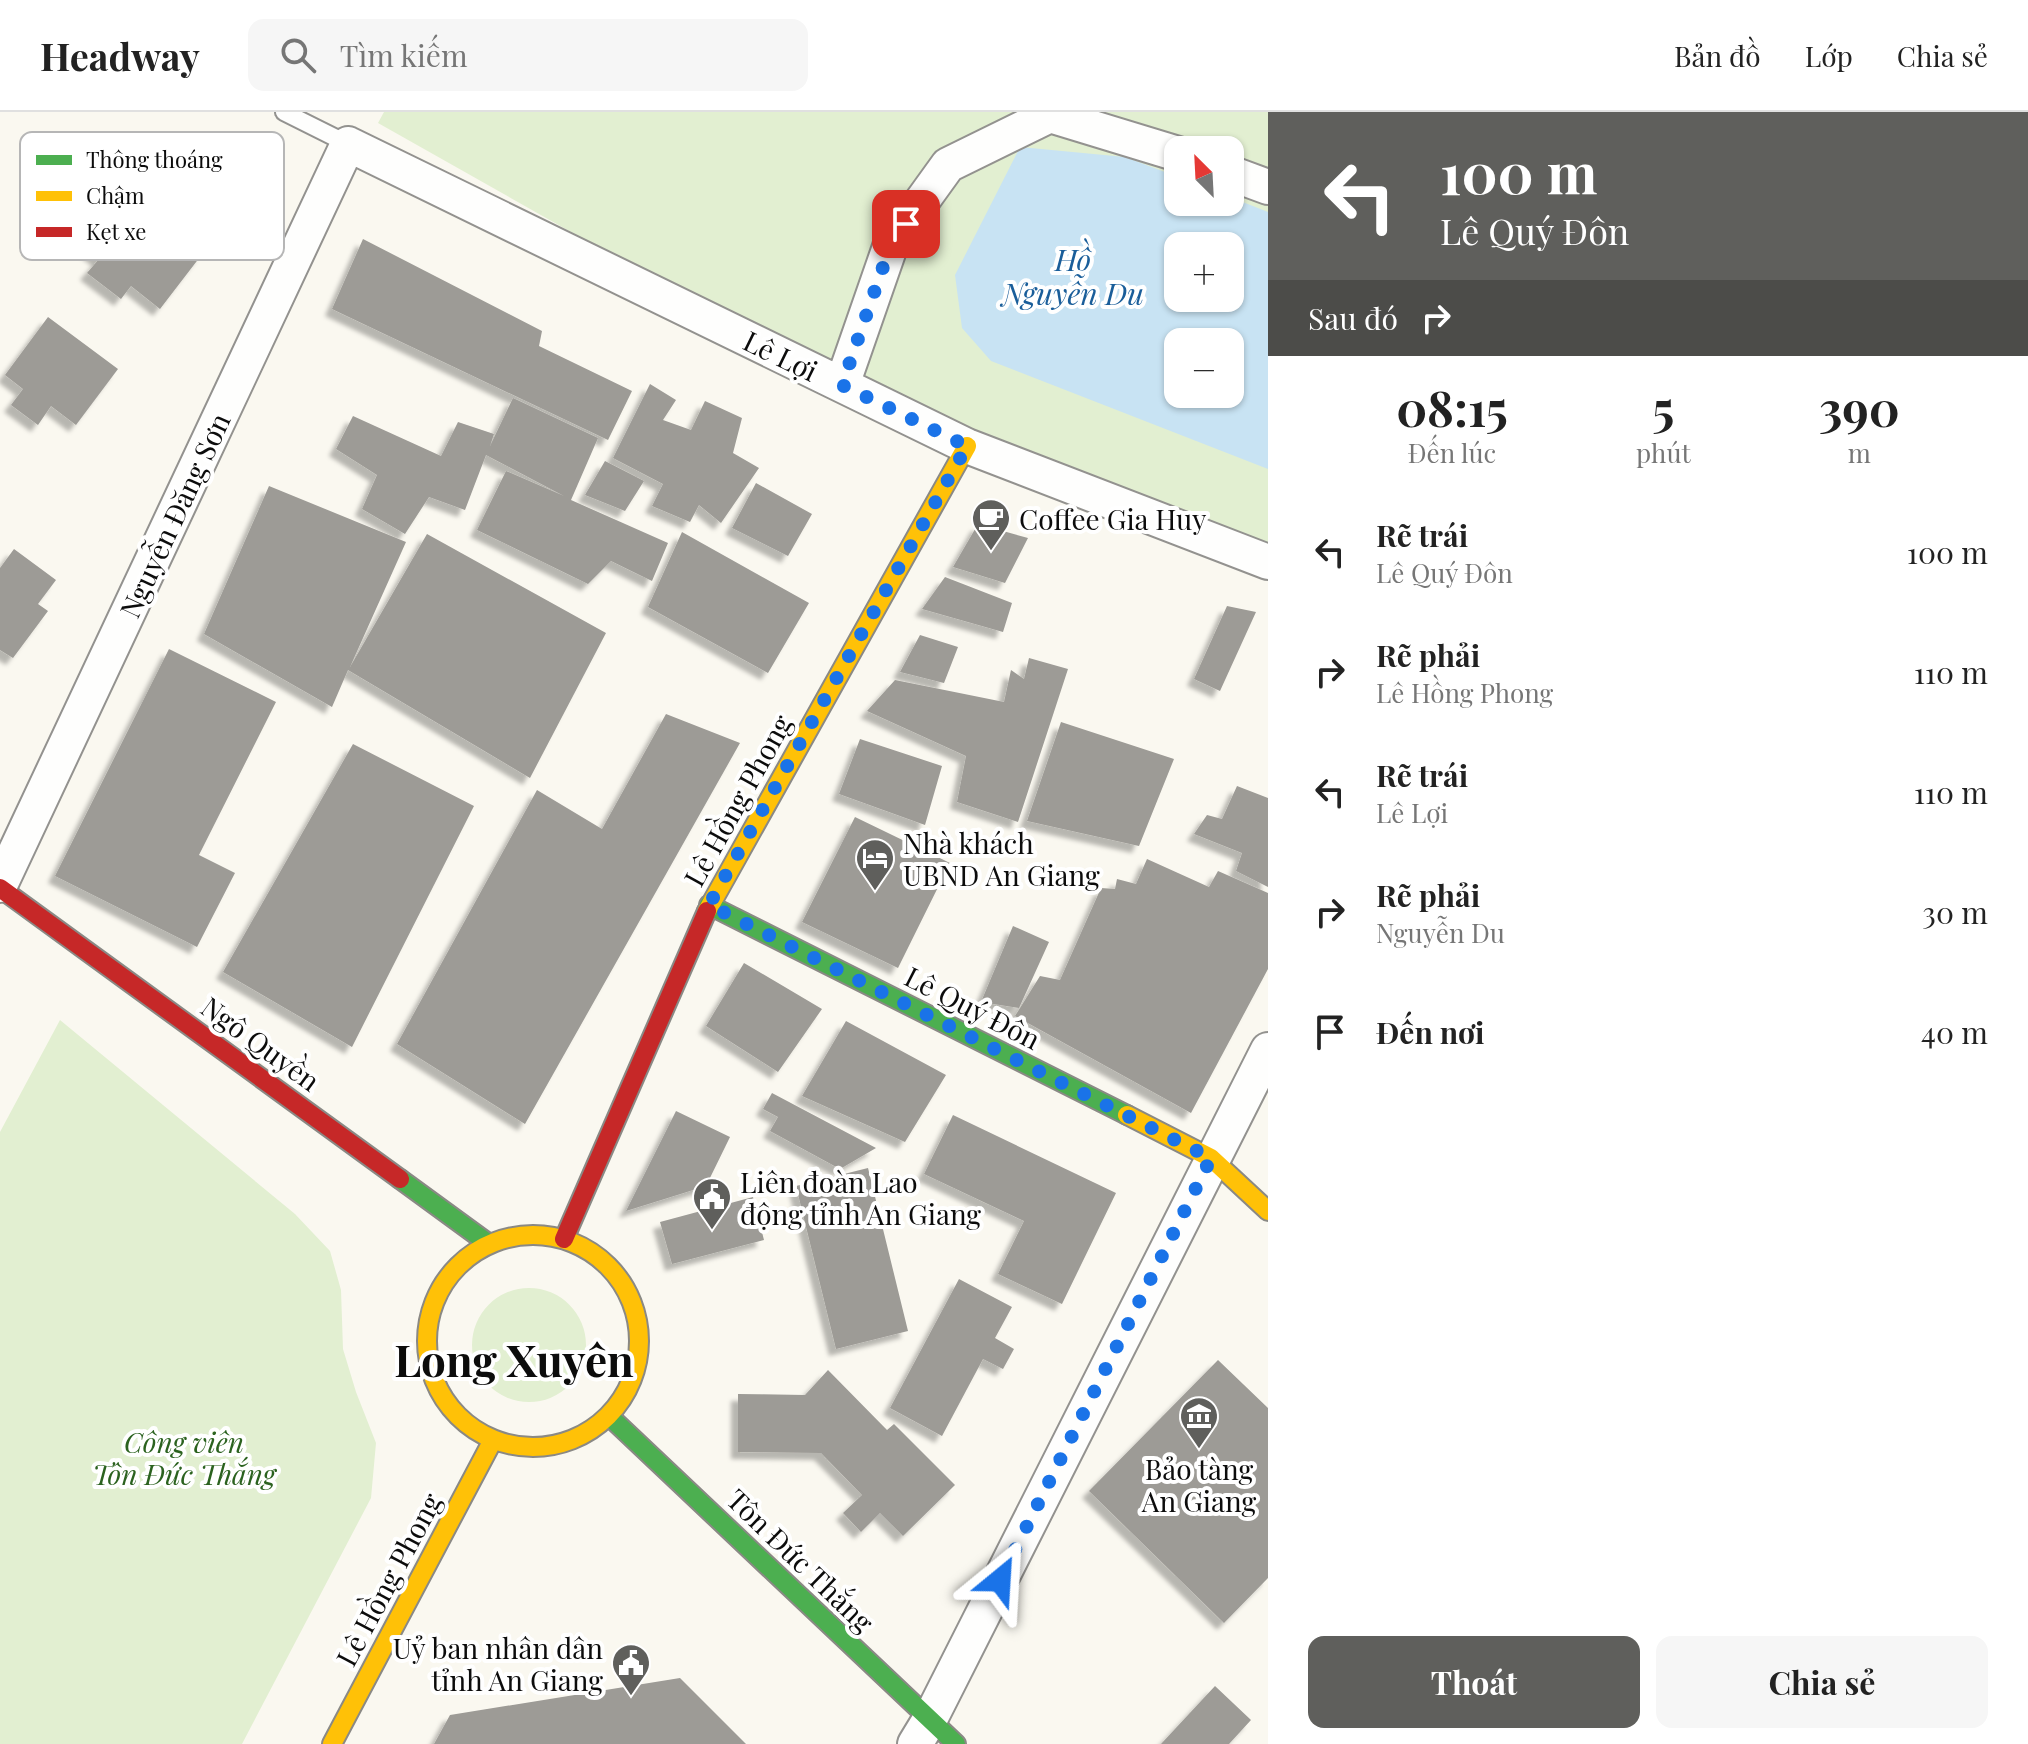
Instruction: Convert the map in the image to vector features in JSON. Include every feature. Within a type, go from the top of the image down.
[{"type":"street","points":[[842,385],[891,244],[948,165],[1050,115],[1164,150]]},
{"type":"street","name":"Lê Lợi","points":[[348,144],[967,446],[1268,562]]},
{"type":"street","name":"Nguyễn Đăng Sơn","points":[[0,886],[348,144]]},
{"type":"street","points":[[1244,178],[1268,187]]},
{"type":"street","name":"Lê Hồng Phong","points":[[564,1239],[709,905],[967,446]]},
{"type":"street","name":"Ngô Quyền","points":[[0,886],[489,1244]]},
{"type":"street","name":"Lê Quý Đôn","points":[[709,905],[1211,1158],[1268,1211]]},
{"type":"street","points":[[922,1732],[1268,1050]]},
{"type":"street","points":[[539,1234],[564,1239],[597,1255],[622,1281],[637,1315],[640,1351],[630,1386],[609,1416],[584,1435],[555,1445],[523,1448],[493,1440],[463,1422],[440,1395],[428,1362],[427,1326],[438,1292],[459,1264],[489,1244],[514,1236],[539,1234]]},
{"type":"street","name":"Tôn Đức Thắng","points":[[609,1416],[922,1732],[956,1744]]},
{"type":"street","name":"Lê Hồng Phong","points":[[332,1744],[493,1440]]},
{"type":"lane","points":[[284,112],[348,144]]},
{"type":"green space","points":[[384,112],[1268,112],[1268,551],[842,385],[378,123]]},
{"type":"green space","name":"Công viên Tôn Đức Thắng","points":[[60,1020],[295,1214],[330,1251],[341,1290],[343,1349],[376,1443],[371,1498],[242,1744],[0,1744],[0,1132]]},
{"type":"green space","points":[[529,1288],[551,1293],[569,1305],[581,1323],[586,1345],[581,1367],[569,1385],[551,1397],[529,1402],[507,1397],[489,1385],[477,1367],[472,1345],[477,1323],[489,1305],[507,1293]]},
{"type":"water","name":"Hồ Nguyễn Du","points":[[1020,147],[1125,157],[1164,172],[1164,216],[1244,216],[1244,203],[1268,212],[1268,469],[991,361],[962,328],[955,275]]},
{"type":"building","points":[[363,239],[542,331],[539,346],[632,391],[608,440],[332,309]]},
{"type":"building","points":[[98,260],[198,260],[160,309],[131,286],[121,299],[87,273]]},
{"type":"building","points":[[48,317],[118,369],[76,425],[51,406],[38,425],[11,405],[23,389],[5,375]]},
{"type":"building","points":[[650,384],[676,400],[663,420],[691,430],[705,401],[742,418],[733,453],[759,468],[721,523],[699,505],[690,522],[652,506],[663,484],[613,458]]},
{"type":"building","points":[[513,398],[598,438],[571,500],[668,543],[652,581],[611,561],[588,584],[477,530],[506,471],[564,496],[486,455],[465,510],[429,497],[405,534],[362,509],[377,475],[336,449],[353,416],[441,456],[458,422],[494,434],[490,446]]},
{"type":"building","points":[[605,461],[644,481],[625,511],[585,495]]},
{"type":"building","points":[[756,483],[812,514],[788,556],[732,528]]},
{"type":"building","points":[[269,486],[406,542],[350,667],[427,534],[606,633],[530,778],[348,670],[332,707],[204,634]]},
{"type":"building","name":"Coffee Gia Huy","points":[[978,524],[1028,538],[1005,583],[953,567]]},
{"type":"building","points":[[682,532],[809,603],[768,673],[648,607]]},
{"type":"building","points":[[14,549],[56,580],[38,604],[48,611],[13,658],[0,650],[0,568]]},
{"type":"building","points":[[945,577],[1012,603],[1003,632],[922,609]]},
{"type":"building","points":[[1227,606],[1256,612],[1220,691],[1194,679]]},
{"type":"building","points":[[920,635],[958,647],[944,683],[900,672]]},
{"type":"building","points":[[169,649],[276,702],[199,855],[235,873],[197,947],[55,876]]},
{"type":"building","points":[[1029,658],[1068,669],[1018,822],[957,802],[966,756],[867,711],[895,680],[1004,702],[1011,670],[1024,679]]},
{"type":"building","points":[[666,714],[740,743],[525,1124],[397,1044],[537,790],[602,829]]},
{"type":"building","points":[[1061,722],[1174,759],[1139,846],[1027,821]]},
{"type":"building","points":[[860,739],[942,766],[925,825],[839,794]]},
{"type":"building","points":[[353,744],[474,806],[352,1047],[223,972]]},
{"type":"building","points":[[1237,786],[1268,798],[1268,887],[1236,871],[1242,853],[1194,834],[1207,815],[1222,819]]},
{"type":"building","points":[[855,817],[950,863],[898,968],[802,922]]},
{"type":"building","points":[[1147,859],[1209,887],[1218,871],[1268,893],[1268,969],[1191,1113],[1015,1016],[1040,976],[1060,980],[1101,888],[1115,889],[1117,879],[1136,884]]},
{"type":"building","points":[[1013,926],[1049,942],[1019,1008],[981,1002]]},
{"type":"building","points":[[744,963],[822,1009],[778,1072],[706,1026]]},
{"type":"building","points":[[846,1021],[946,1075],[905,1142],[802,1096]]},
{"type":"building","points":[[772,1093],[876,1148],[840,1169],[770,1131],[778,1117],[763,1109]]},
{"type":"building","points":[[676,1111],[730,1137],[706,1186],[626,1211]]},
{"type":"building","points":[[953,1115],[1116,1193],[1062,1304],[998,1274],[1024,1221],[924,1174]]},
{"type":"building","points":[[868,1168],[908,1331],[836,1349],[796,1186]]},
{"type":"building","name":"Liên đoàn Lao động tỉnh An Giang","points":[[753,1197],[764,1240],[672,1264],[660,1222]]},
{"type":"building","points":[[959,1279],[1012,1307],[995,1338],[1014,1349],[1003,1369],[983,1359],[942,1436],[890,1408]]},
{"type":"building","name":"Bảo tàng An Giang","points":[[1218,1360],[1268,1408],[1268,1578],[1224,1623],[1089,1491]]},
{"type":"building","points":[[828,1370],[887,1430],[894,1424],[955,1485],[903,1536],[880,1513],[861,1532],[843,1513],[862,1495],[821,1453],[738,1452],[738,1394],[805,1395]]},
{"type":"building","name":"Uỷ ban nhân dân tỉnh An Giang","points":[[680,1678],[746,1744],[434,1744],[450,1715]]},
{"type":"building","points":[[1215,1686],[1251,1720],[1229,1744],[1161,1744]]},
{"type":"traffic: fast","points":[[709,905],[1127,1115]]},
{"type":"traffic: fast","points":[[400,1179],[489,1244]]},
{"type":"traffic: fast","points":[[609,1416],[956,1744]]},
{"type":"traffic: slow","points":[[707,911],[967,446]]},
{"type":"traffic: slow","points":[[1127,1115],[1211,1158],[1268,1211]]},
{"type":"traffic: slow","points":[[533,1235],[574,1243],[608,1266],[631,1300],[639,1341],[631,1382],[608,1416],[574,1439],[533,1447],[492,1439],[458,1416],[435,1382],[427,1341],[435,1300],[458,1266],[492,1243],[533,1235]]},
{"type":"traffic: slow","points":[[332,1744],[493,1440]]},
{"type":"traffic: jam","points":[[0,888],[400,1179]]},
{"type":"traffic: jam","points":[[564,1239],[707,911]]},
{"type":"place","name":"Coffee Gia Huy","points":[[991,552]]},
{"type":"place","name":"Nhà khách UBND An Giang","points":[[875,892]]},
{"type":"place","name":"Liên đoàn Lao động tỉnh An Giang","points":[[712,1231]]},
{"type":"place","name":"Bảo tàng An Giang","points":[[1199,1450]]},
{"type":"place","name":"Uỷ ban nhân dân tỉnh An Giang","points":[[631,1697]]},
{"type":"district","name":"Long Xuyên","points":[[514,1358]]},
{"type":"route","points":[[906,224],[891,244],[842,385],[967,446],[709,905],[1211,1158],[1000,1580]]}]
